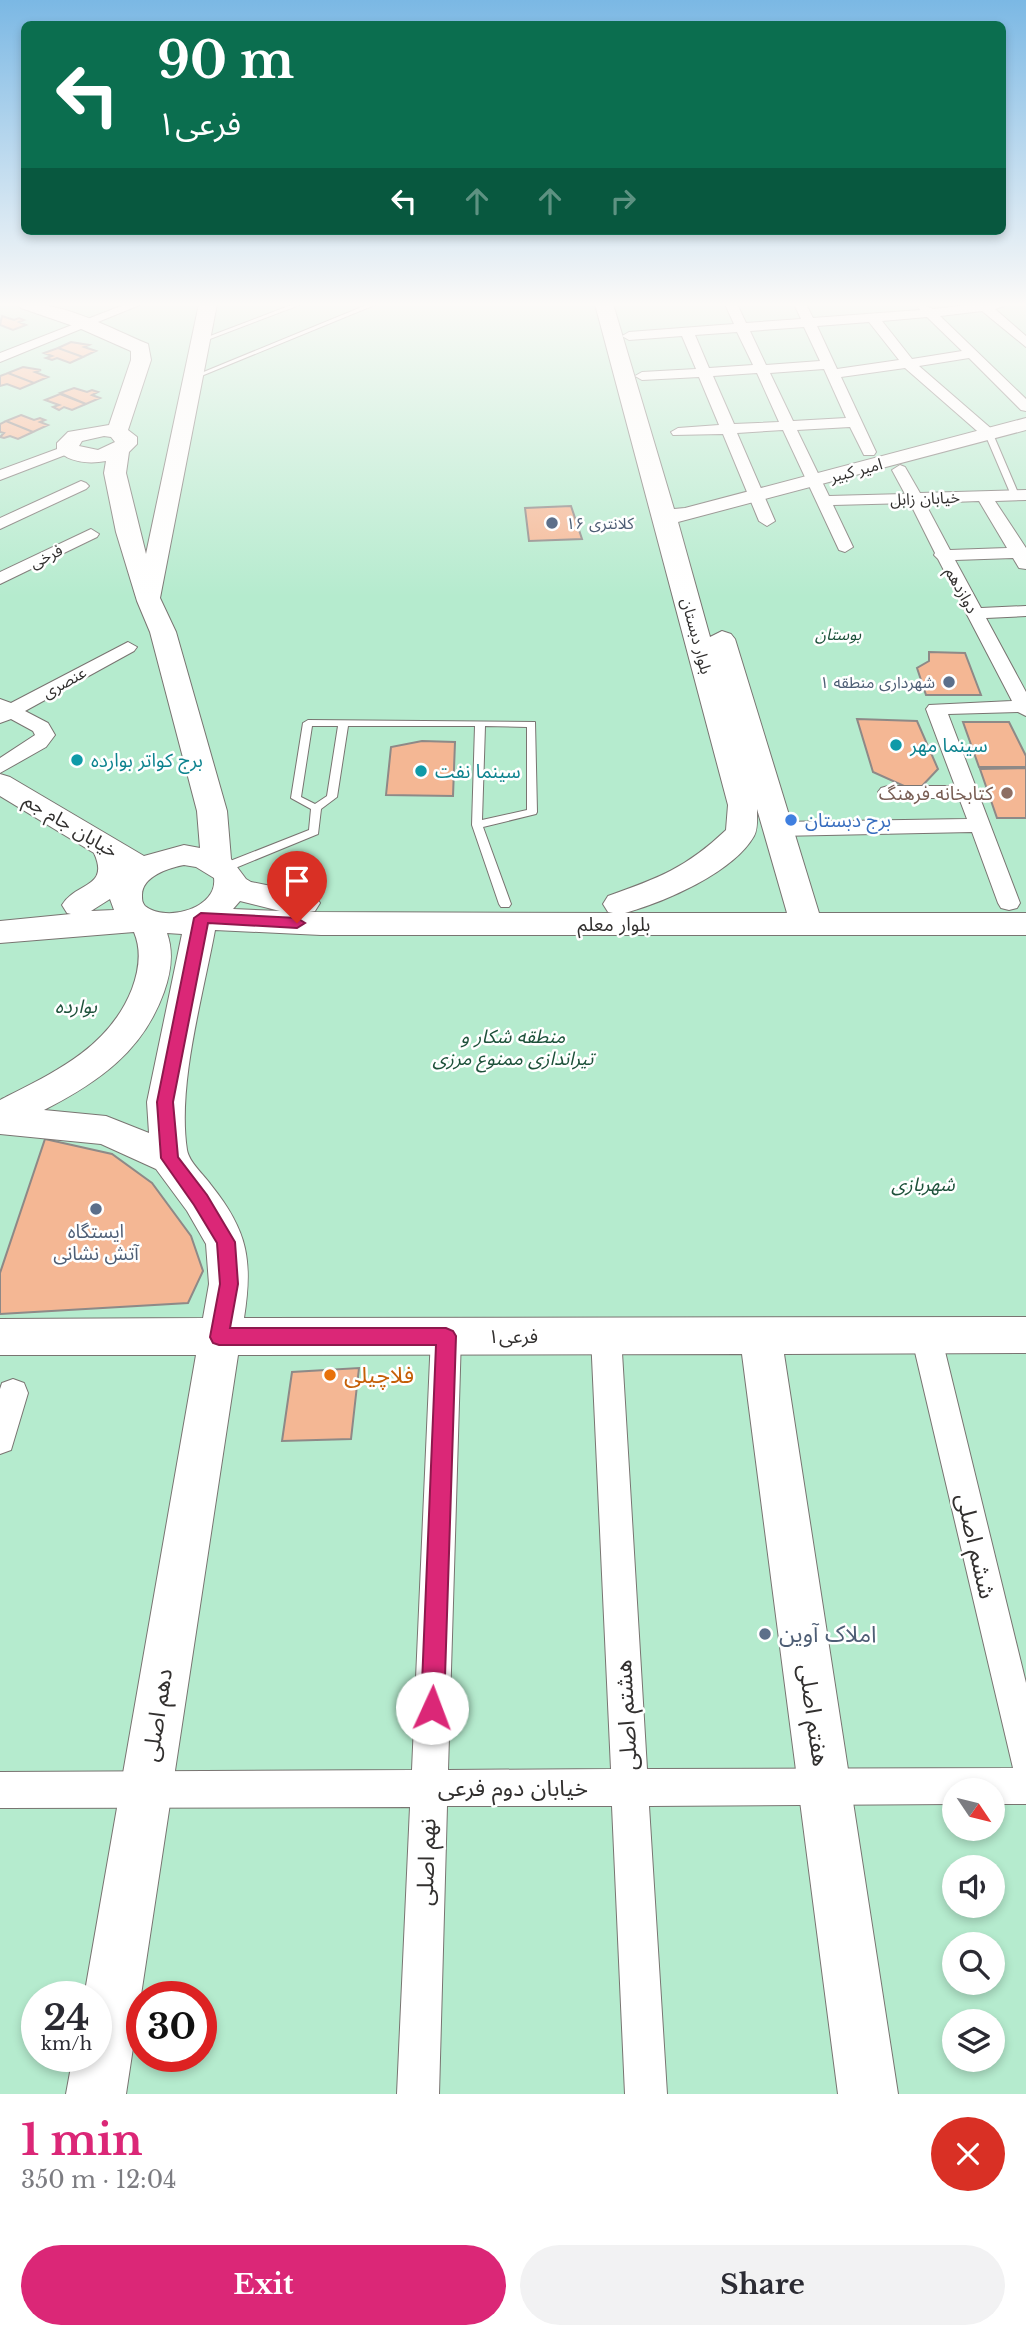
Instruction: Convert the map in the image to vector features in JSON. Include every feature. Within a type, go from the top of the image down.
[{"type":"street","points":[[0,932],[93,920],[185,922],[201,918],[217,908],[227,897],[212,811],[163,632],[149,601],[128,532],[115,472],[118,441],[129,402]]},
{"type":"street","points":[[149,601],[188,402]]},
{"type":"street","name":"بلوار دبستان","points":[[637,402],[778,829],[803,914]]},
{"type":"street","name":"بلوار دبستان","points":[[619,904],[680,881],[714,859],[741,833],[743,805],[648,402]]},
{"type":"street","points":[[719,402],[767,521]]},
{"type":"street","points":[[776,402],[845,547]]},
{"type":"street","points":[[845,402],[869,452]]},
{"type":"street","points":[[952,402],[989,434]]},
{"type":"street","points":[[678,432],[855,422]]},
{"type":"street","name":"امیر کبیر","points":[[675,515],[757,496],[818,491],[1026,424]]},
{"type":"street","points":[[0,475],[68,450],[68,443],[75,436],[96,431],[118,441]]},
{"type":"street","name":"دوازدهم","points":[[900,470],[942,555],[1025,708]]},
{"type":"street","points":[[0,524],[81,486]]},
{"type":"street","name":"خیابان زابل","points":[[818,491],[914,499],[1021,495]]},
{"type":"street","points":[[125,515],[170,495]]},
{"type":"street","points":[[984,496],[1024,557]]},
{"type":"street","name":"فرخی","points":[[0,579],[92,534]]},
{"type":"street","points":[[942,555],[1024,557]]},
{"type":"street","points":[[975,613],[1026,611]]},
{"type":"street","name":"عنصری","points":[[4,711],[128,646]]},
{"type":"street","points":[[1020,910],[979,825],[936,709],[1025,708]]},
{"type":"street","points":[[0,767],[39,743],[45,735],[41,727],[4,711]]},
{"type":"street","name":"خیابان جام جم","points":[[0,783],[146,869]]},
{"type":"street","points":[[888,792],[967,792]]},
{"type":"street","points":[[0,920],[26,920],[59,914],[78,905],[146,869],[212,811]]},
{"type":"street","points":[[778,829],[979,825]]},
{"type":"street","points":[[78,905],[107,886],[115,874],[116,864],[106,846]]},
{"type":"street","points":[[0,1118],[76,1079],[109,1054],[131,1028],[146,1000],[155,969],[156,943],[145,921],[131,910],[126,901],[146,869],[201,856],[224,871]]},
{"type":"street","name":"بلوار معلم","points":[[224,871],[251,895],[287,902],[619,904],[803,914]]},
{"type":"street","name":"بلوار معلم","points":[[201,918],[321,924],[1020,910]]},
{"type":"street","points":[[0,1118],[106,1130],[169,1158],[165,1102],[201,918]]},
{"type":"street","name":"دهم اصلی","points":[[96,2094],[229,1284],[226,1242],[201,1200],[169,1158]]},
{"type":"street","name":"ششم اصلی","points":[[926,1335],[1026,1756]]},
{"type":"street","name":"فرعی۱","points":[[0,1337],[1026,1335]]},
{"type":"street","name":"نهم اصلی","points":[[418,2094],[446,1336]]},
{"type":"street","name":"هشتم اصلی","points":[[606,1336],[646,2094]]},
{"type":"street","name":"هفتم اصلی","points":[[760,1336],[868,2094]]},
{"type":"street","points":[[0,1440],[13,1392]]},
{"type":"street","name":"خیابان دوم فرعی","points":[[0,1790],[1026,1786]]},
{"type":"lane","points":[[989,434],[1021,495]]},
{"type":"lane","points":[[316,808],[296,797],[308,723],[532,724],[532,812],[477,825]]},
{"type":"lane","points":[[480,723],[477,825],[505,904]]},
{"type":"lane","points":[[316,808],[332,797],[342,725]]},
{"type":"lane","points":[[224,871],[314,832],[316,808]]},
{"type":"green space","name":"منطقه شکار و تیراندازی ممنوع مرزی","points":[[0,402],[1026,402],[1026,2094],[0,2094]]},
{"type":"building","points":[[50,402],[86,404],[72,410],[53,407],[59,405]]},
{"type":"building","points":[[21,415],[34,420],[40,418],[45,420],[40,422],[48,425],[33,432],[6,421]]},
{"type":"building","points":[[6,421],[33,432],[18,439],[0,437],[4,433],[0,432],[0,424]]},
{"type":"building","name":"کلانتری ۱۶","points":[[571,506],[582,539],[529,541],[525,508]]},
{"type":"building","name":"شهرداری منطقه ۱","points":[[929,652],[965,653],[981,695],[926,695],[917,668],[929,661]]},
{"type":"building","name":"سینما مهر","points":[[857,719],[917,721],[938,769],[922,786],[904,786],[873,772]]},
{"type":"building","points":[[963,722],[1009,722],[1026,756],[1026,767],[979,767]]},
{"type":"building","name":"سینما نفت","points":[[422,741],[455,742],[453,796],[386,795],[391,747]]},
{"type":"building","name":"کتابخانه فرهنگ","points":[[1026,768],[1026,818],[997,818],[980,769]]},
{"type":"building","name":"ایستگاه آتش نشانی","points":[[45,1139],[112,1154],[152,1183],[191,1236],[203,1271],[188,1303],[0,1314],[0,1273]]},
{"type":"building","points":[[359,1368],[351,1439],[282,1441],[292,1372]]},
{"type":"place","name":"کلانتری ۱۶","points":[[552,523]]},
{"type":"place","name":"شهرداری منطقه ۱","points":[[949,682]]},
{"type":"place","name":"سینما مهر","points":[[896,745]]},
{"type":"place","name":"برج کواتر بوارده","points":[[77,760]]},
{"type":"place","name":"سینما نفت","points":[[421,771]]},
{"type":"place","name":"کتابخانه فرهنگ","points":[[1007,793]]},
{"type":"place","name":"برج دبستان","points":[[791,820]]},
{"type":"place","name":"ایستگاه آتش نشانی","points":[[96,1209]]},
{"type":"place","name":"فلاچیلی","points":[[330,1375]]},
{"type":"place","name":"املاک آوین","points":[[765,1634]]},
{"type":"route","points":[[297,923],[201,918],[165,1102],[169,1158],[201,1200],[226,1242],[229,1284],[219,1337],[446,1336],[432,1708]]},
{"type":"park label","name":"بوستان","points":[[838,634]]},
{"type":"park label","name":"بوارده","points":[[76,1006]]},
{"type":"park label","name":"شهربازی","points":[[923,1184]]}]
